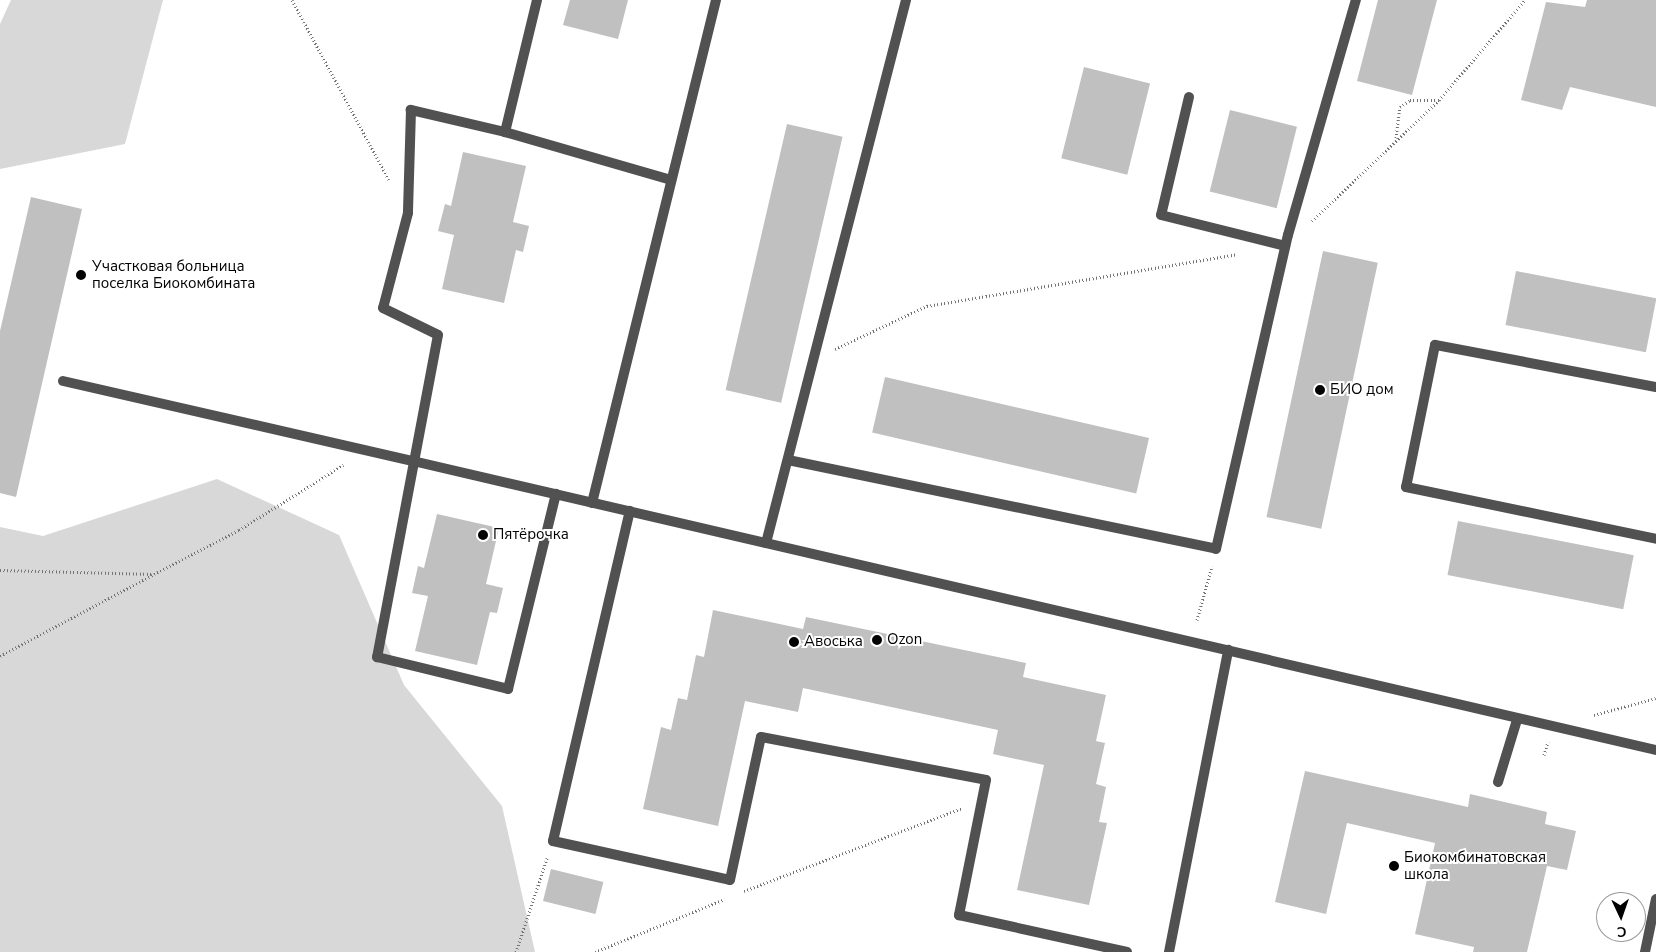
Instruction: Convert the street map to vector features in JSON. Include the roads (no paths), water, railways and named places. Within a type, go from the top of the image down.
[{"type":"street","points":[[505,132],[537,0]]},
{"type":"street","points":[[592,503],[716,0]]},
{"type":"street","points":[[766,543],[906,0]]},
{"type":"street","points":[[788,460],[1216,549],[1285,246],[1356,0]]},
{"type":"street","points":[[1189,97],[1162,214],[1285,246]]},
{"type":"street","points":[[556,494],[508,689],[377,657],[438,336],[383,308],[408,213],[411,110],[505,132],[671,180]]},
{"type":"street","points":[[1656,387],[1435,345],[1406,487],[1656,538]]},
{"type":"street","points":[[63,381],[413,460],[1228,650],[1517,720],[1656,750]]},
{"type":"street","points":[[630,511],[553,841],[730,880],[761,737],[986,780],[959,915],[1127,952]]},
{"type":"street","points":[[1170,952],[1228,650]]},
{"type":"street","points":[[1498,782],[1517,720]]},
{"type":"street","points":[[1645,952],[1656,899]]},
{"type":"place","name":"Участковая больница поселка Биокомбината","points":[[81,275]]},
{"type":"place","name":"БИО дом","points":[[1320,390]]},
{"type":"place","name":"Пятёрочка","points":[[483,535]]},
{"type":"place","name":"Ozon","points":[[877,640]]},
{"type":"place","name":"Авоська","points":[[794,642]]},
{"type":"place","name":"Биокомбинатовская школа","points":[[1394,866]]}]
